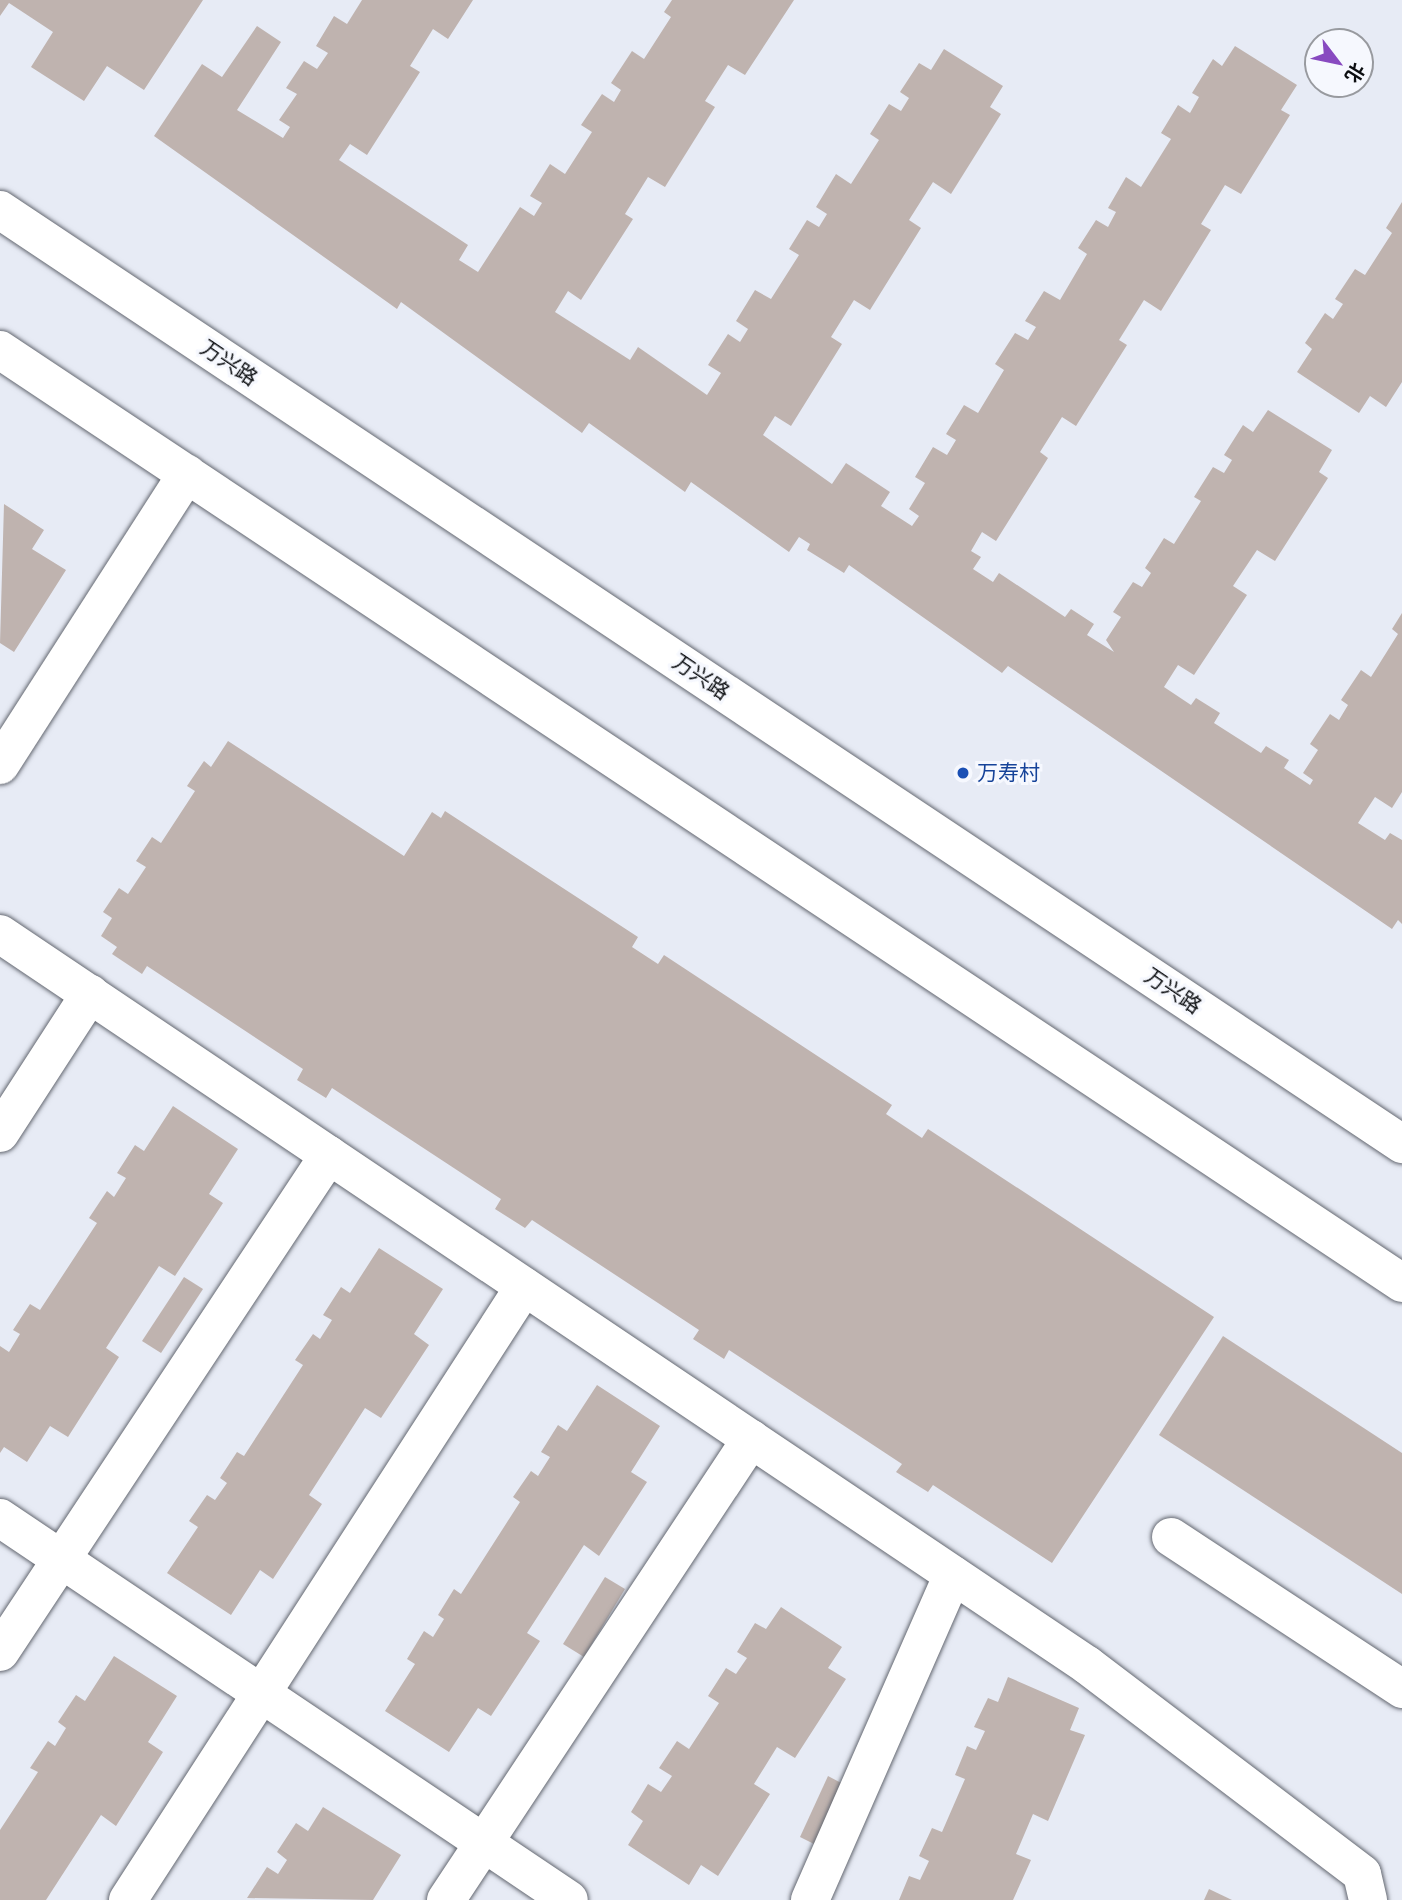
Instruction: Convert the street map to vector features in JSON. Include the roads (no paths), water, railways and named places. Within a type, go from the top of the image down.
[{"type":"main road","name":"万兴路","points":[[0,210],[1402,1144]]},
{"type":"main road","points":[[0,350],[1402,1283]]},
{"type":"main road","points":[[0,765],[187,474]]},
{"type":"main road","points":[[0,934],[1087,1665],[1362,1874],[1368,1900]]},
{"type":"main road","points":[[0,1133],[90,994]]},
{"type":"main road","points":[[0,1652],[328,1155]]},
{"type":"main road","points":[[128,1900],[524,1287]]},
{"type":"main road","points":[[446,1900],[751,1439]]},
{"type":"main road","points":[[0,1518],[569,1900]]},
{"type":"main road","points":[[1171,1537],[1402,1689]]},
{"type":"main road","points":[[810,1900],[953,1575]]},
{"type":"place","name":"万寿村","points":[[963,773]]}]
